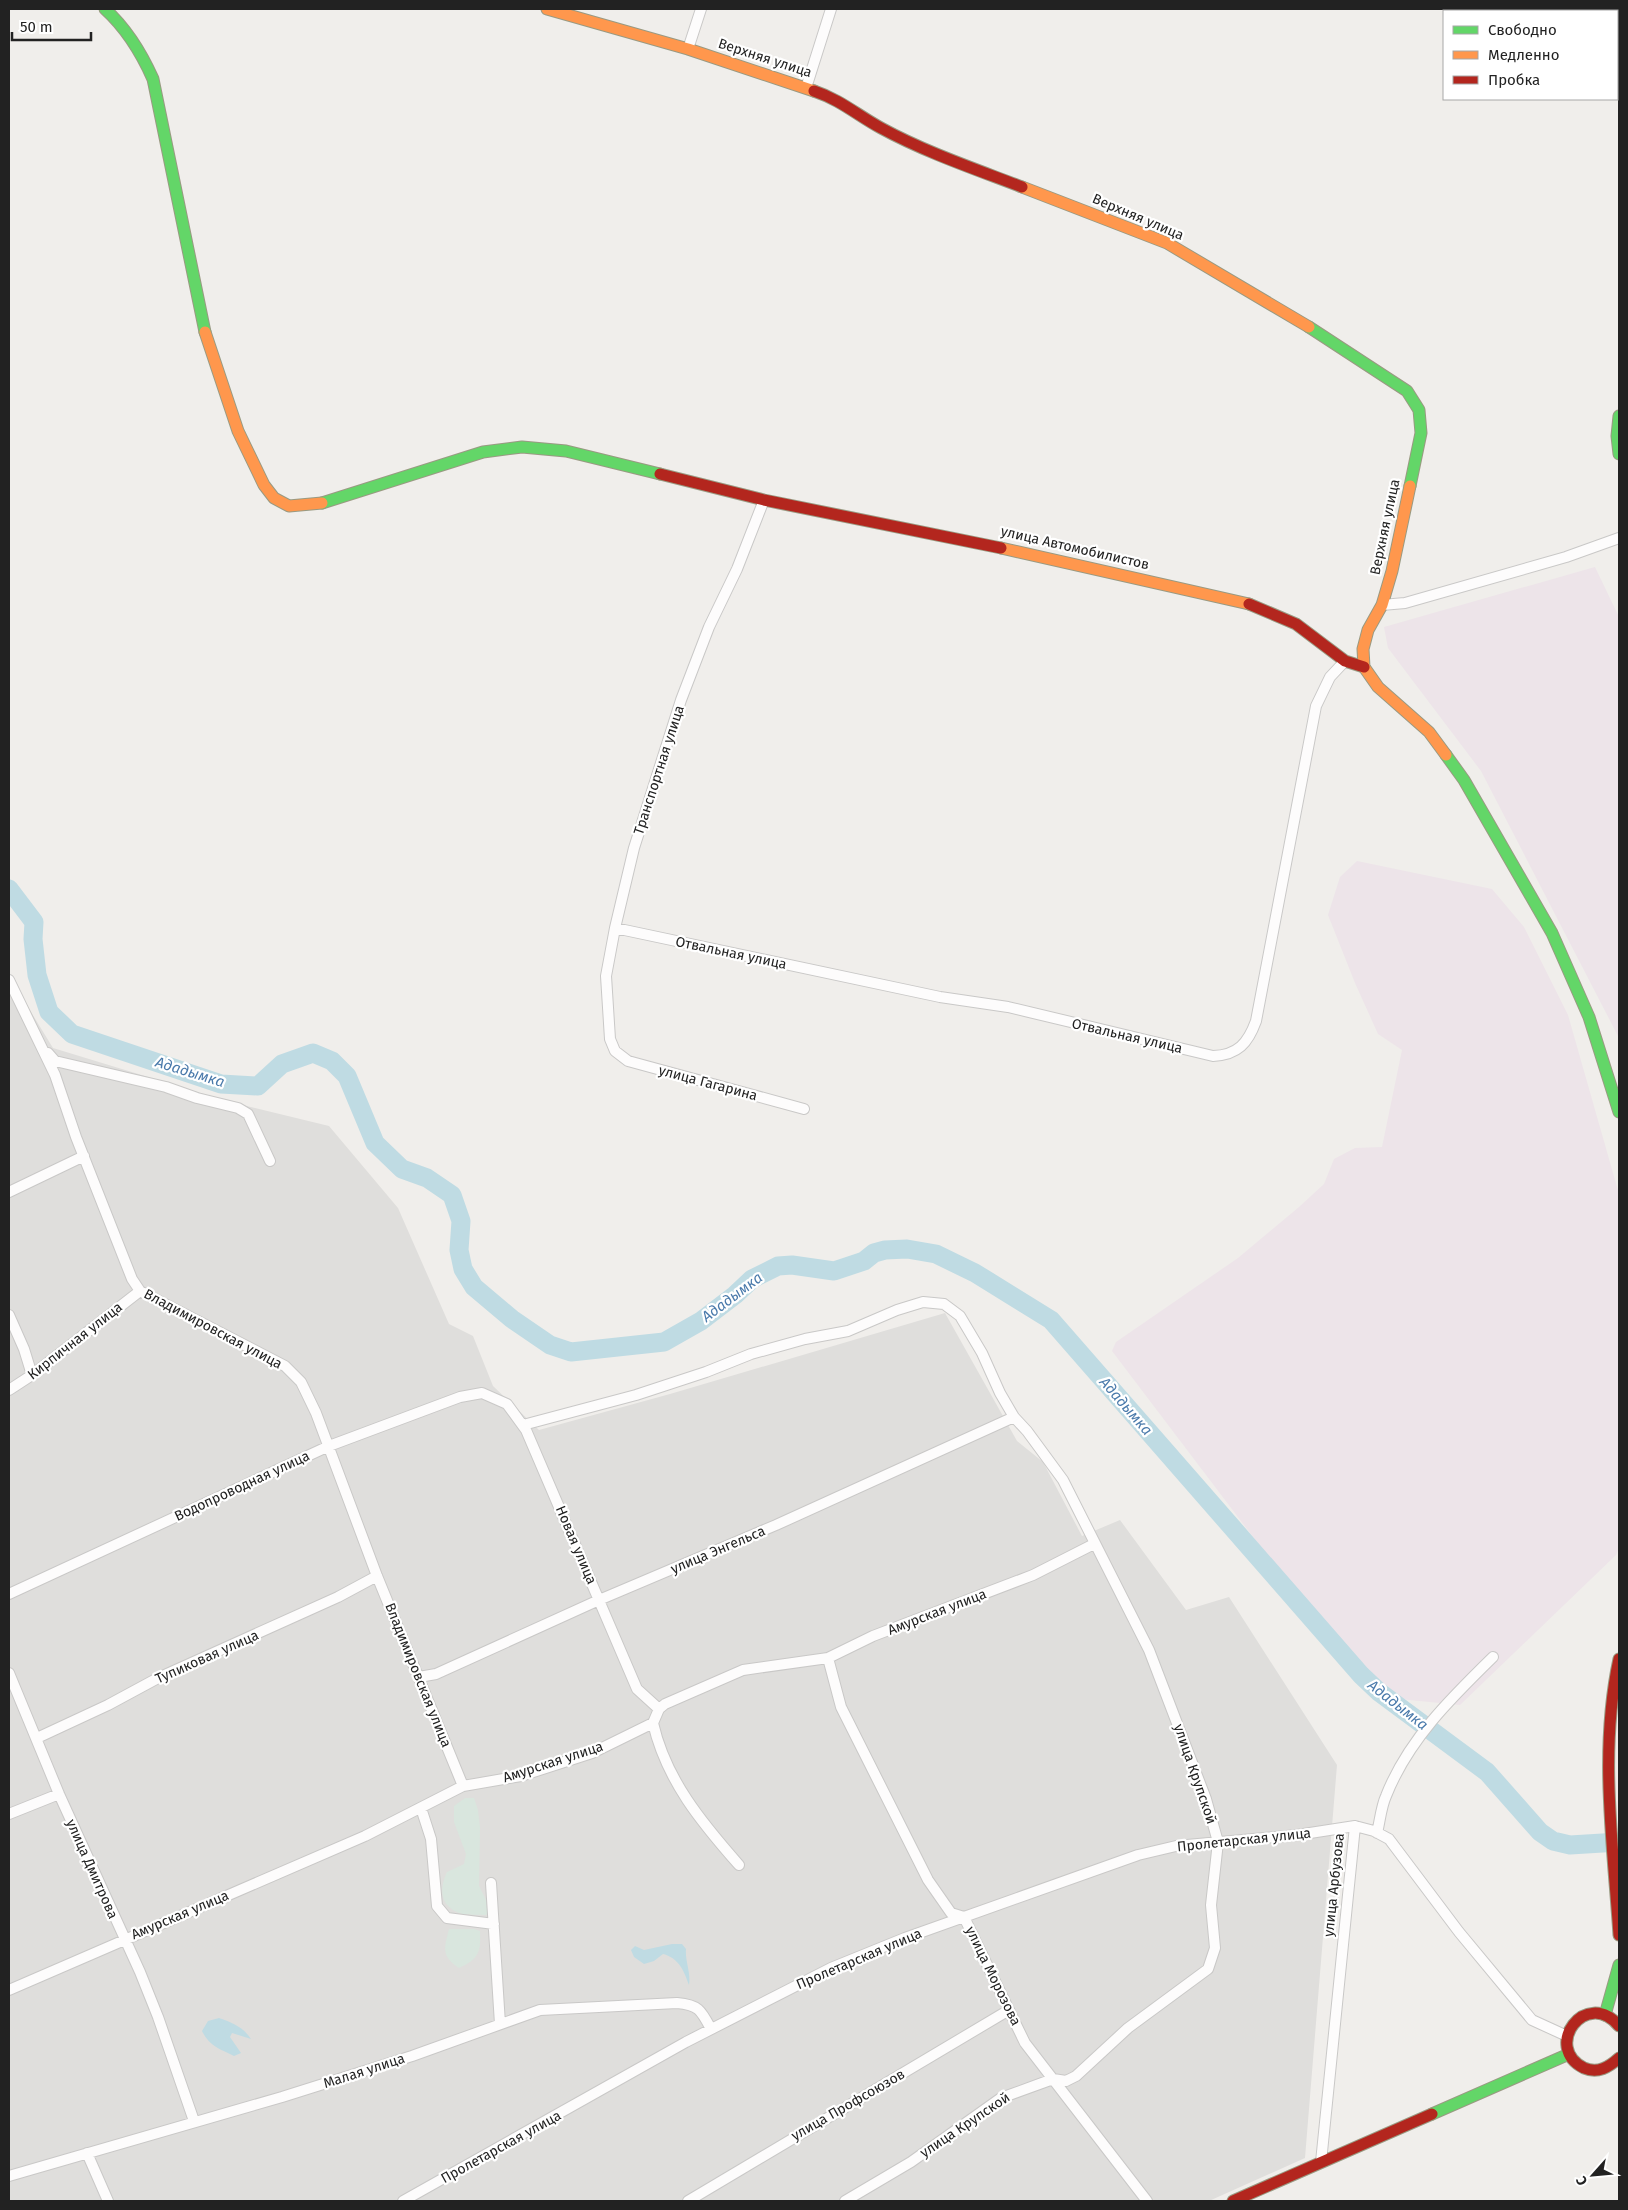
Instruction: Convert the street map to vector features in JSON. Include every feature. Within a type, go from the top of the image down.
[{"type":"street","name":"улица Автомобилистов","points":[[105,9],[115,17],[140,49],[153,79],[202,322],[238,431],[264,485],[274,498],[289,506],[304,506],[328,502],[483,452],[522,447],[566,451],[764,500],[948,536],[1243,601],[1296,624],[1345,661],[1364,667]]},
{"type":"street","points":[[688,49],[701,9]]},
{"type":"street","points":[[806,88],[831,9]]},
{"type":"street","name":"Верхняя улица","points":[[554,10],[688,49],[833,97],[880,128],[934,153],[1167,243],[1285,312],[1407,391],[1420,410],[1421,433],[1392,571],[1382,605],[1368,630],[1363,649],[1364,667]]},
{"type":"street","points":[[1619,416],[1617,436],[1619,454]]},
{"type":"street","name":"Транспортная улица","points":[[615,1051],[610,1039],[606,976],[634,848],[681,700],[709,627],[737,569],[764,500]]},
{"type":"street","points":[[1382,605],[1415,601],[1566,557],[1619,538]]},
{"type":"street","name":"Отвальная улица","points":[[615,928],[940,997],[1008,1007],[1213,1056],[1232,1053],[1242,1047],[1250,1038],[1256,1021],[1316,706],[1330,677],[1345,661]]},
{"type":"street","points":[[1364,667],[1378,687],[1429,732],[1464,780],[1552,933],[1589,1016],[1619,1112]]},
{"type":"street","name":"Владимировская улица","points":[[9,980],[55,1075],[132,1279],[140,1291],[285,1366],[301,1382],[329,1446],[377,1576],[463,1786]]},
{"type":"street","points":[[42,1046],[55,1061],[166,1087],[197,1098],[238,1108],[248,1114],[270,1161]]},
{"type":"street","name":"улица Гагарина","points":[[615,1051],[628,1060],[804,1109]]},
{"type":"street","points":[[9,1192],[84,1156]]},
{"type":"street","name":"Кирпичная улица","points":[[9,1390],[140,1291]]},
{"type":"street","name":"улица Крупской","points":[[523,1425],[636,1395],[706,1372],[751,1354],[805,1338],[848,1331],[897,1310],[923,1302],[944,1304],[960,1316],[982,1353],[1000,1393],[1014,1417],[1027,1431],[1063,1480],[1149,1650],[1206,1799],[1218,1842],[1211,1905],[1214,1948],[1208,1969],[1128,2028],[1076,2076],[1066,2081],[1053,2079],[1001,2098],[911,2162],[845,2201]]},
{"type":"street","points":[[9,1315],[24,1349],[32,1374]]},
{"type":"street","name":"Водопроводная улица","points":[[9,1594],[329,1446],[460,1397],[482,1393]]},
{"type":"street","name":"Новая улица","points":[[482,1393],[507,1404],[523,1425],[637,1689],[659,1709]]},
{"type":"street","name":"улица Энгельса","points":[[419,1677],[436,1674],[599,1600],[776,1525],[1014,1417]]},
{"type":"street","name":"Амурская улица","points":[[659,1709],[665,1704],[743,1670],[828,1658],[873,1636],[1033,1575],[1094,1544]]},
{"type":"street","name":"Тупиковая улица","points":[[37,1738],[108,1705],[158,1678],[314,1608],[377,1576]]},
{"type":"street","points":[[1377,1833],[1386,1797],[1406,1756],[1435,1715],[1493,1657]]},
{"type":"street","name":"улица Морозова","points":[[828,1658],[841,1707],[928,1880],[951,1912],[964,1917],[1025,2043],[1147,2201]]},
{"type":"street","points":[[1619,1659],[1610,1710],[1609,1768],[1619,1935]]},
{"type":"street","name":"улица Дмитрова","points":[[9,1673],[37,1738],[58,1794],[158,2017],[194,2121]]},
{"type":"street","points":[[659,1709],[654,1723],[668,1764],[687,1801],[702,1823],[739,1865]]},
{"type":"street","name":"Амурская улица","points":[[9,1990],[124,1938],[294,1868],[422,1808],[463,1786],[521,1776],[592,1753],[654,1723]]},
{"type":"street","points":[[9,1814],[58,1794]]},
{"type":"street","points":[[422,1808],[431,1839],[437,1906],[447,1918],[494,1924]]},
{"type":"street","name":"Пролетарская улица","points":[[408,2200],[711,2029],[831,1968],[905,1938],[1138,1855],[1176,1846],[1297,1835],[1355,1826]]},
{"type":"street","name":"улица Арбузова","points":[[1321,2162],[1355,1826],[1377,1833],[1389,1840],[1459,1932],[1532,2020],[1567,2036]]},
{"type":"street","points":[[491,1883],[500,2024]]},
{"type":"street","points":[[1605,2015],[1619,1965]]},
{"type":"street","name":"Малая улица","points":[[9,2176],[282,2097],[412,2056],[540,2010],[689,2004],[700,2010],[711,2029]]},
{"type":"street","name":"улица Профсоюзов","points":[[688,2201],[1008,2010]]},
{"type":"street","points":[[1618,2062],[1605,2070],[1590,2071],[1575,2063],[1569,2054],[1567,2036],[1570,2028],[1580,2018],[1593,2013],[1605,2015],[1619,2026]]},
{"type":"street","points":[[1233,2201],[1569,2054]]},
{"type":"street","points":[[86,2153],[108,2201]]},
{"type":"shaded area","points":[[1595,567],[1619,617],[1619,1038],[1481,771],[1388,648],[1384,627]]},
{"type":"shaded area","points":[[1357,861],[1492,889],[1524,927],[1568,1015],[1619,1194],[1619,1548],[1616,1555],[1460,1705],[1389,1698],[1335,1645],[1112,1351],[1116,1342],[1238,1258],[1299,1207],[1324,1184],[1334,1159],[1355,1148],[1382,1147],[1402,1050],[1378,1034],[1328,915],[1340,877]]},
{"type":"shaded area","points":[[9,976],[53,1048],[230,1102],[329,1126],[398,1208],[449,1324],[473,1336],[493,1386],[539,1430],[670,1394],[945,1313],[1017,1441],[1043,1462],[1082,1536],[1120,1520],[1186,1610],[1229,1597],[1337,1765],[1305,2158],[1209,2201],[9,2201]]},
{"type":"shaded area","points":[[465,1798],[474,1798],[478,1810],[480,1827],[479,1886],[487,1902],[488,1914],[485,1915],[457,1912],[451,1909],[444,1900],[443,1895],[443,1883],[447,1872],[464,1864],[466,1854],[454,1822],[454,1806]]},
{"type":"shaded area","points":[[449,1929],[474,1929],[480,1931],[479,1950],[475,1958],[459,1968],[449,1960],[445,1951]]},
{"type":"water","points":[[672,1944],[682,1944],[686,1949],[689,1985],[683,1970],[669,1956],[663,1954],[654,1961],[644,1964],[634,1957],[631,1950],[635,1946],[644,1950]]},
{"type":"water","points":[[219,2018],[245,2031],[251,2039],[232,2033],[230,2037],[241,2053],[234,2056],[215,2046],[205,2036],[202,2031],[208,2021]]},
{"type":"waterway","name":"Ададымка","points":[[9,889],[34,922],[33,939],[37,975],[49,1012],[72,1034],[221,1084],[258,1086],[282,1064],[313,1053],[332,1061],[347,1076],[375,1143],[402,1169],[427,1178],[452,1195],[461,1221],[459,1250],[463,1269],[474,1287],[512,1319],[550,1345],[571,1352],[664,1342],[701,1321],[735,1295],[752,1279],[778,1266],[792,1265],[834,1271],[864,1261],[874,1253],[885,1250],[907,1249],[936,1254],[975,1273],[1051,1320],[1361,1675],[1379,1692],[1487,1772],[1540,1832],[1553,1841],[1570,1845],[1619,1842]]},
{"type":"traffic: fast","points":[[105,9],[133,41],[153,79],[205,332]]},
{"type":"traffic: fast","points":[[1309,327],[1407,391],[1419,410],[1421,433],[1410,486]]},
{"type":"traffic: fast","points":[[1619,416],[1617,436],[1619,454]]},
{"type":"traffic: fast","points":[[322,503],[483,452],[522,447],[566,451],[660,474]]},
{"type":"traffic: fast","points":[[1446,755],[1464,780],[1552,933],[1589,1017],[1619,1112]]},
{"type":"traffic: fast","points":[[1605,2015],[1619,1965]]},
{"type":"traffic: fast","points":[[1432,2114],[1569,2054]]},
{"type":"traffic: slow","points":[[547,9],[688,49],[814,91]]},
{"type":"traffic: slow","points":[[1022,187],[1167,243],[1309,327]]},
{"type":"traffic: slow","points":[[205,332],[238,431],[264,485],[274,498],[289,506],[322,503]]},
{"type":"traffic: slow","points":[[1410,486],[1392,571],[1382,605],[1368,630],[1363,649],[1364,667],[1378,687],[1429,732],[1446,755]]},
{"type":"traffic: slow","points":[[1001,548],[1249,604]]},
{"type":"traffic: jam","points":[[814,91],[841,103],[881,128],[915,145],[1022,187]]},
{"type":"traffic: jam","points":[[660,474],[764,500],[1001,548]]},
{"type":"traffic: jam","points":[[1249,604],[1296,624],[1345,661],[1364,667]]},
{"type":"traffic: jam","points":[[1619,1659],[1613,1694],[1609,1762],[1611,1832],[1619,1935]]},
{"type":"traffic: jam","points":[[1619,2026],[1606,2016],[1594,2013],[1582,2017],[1573,2024],[1568,2035],[1567,2047],[1572,2059],[1589,2070],[1603,2069],[1619,2058]]},
{"type":"traffic: jam","points":[[1233,2201],[1432,2114]]}]
